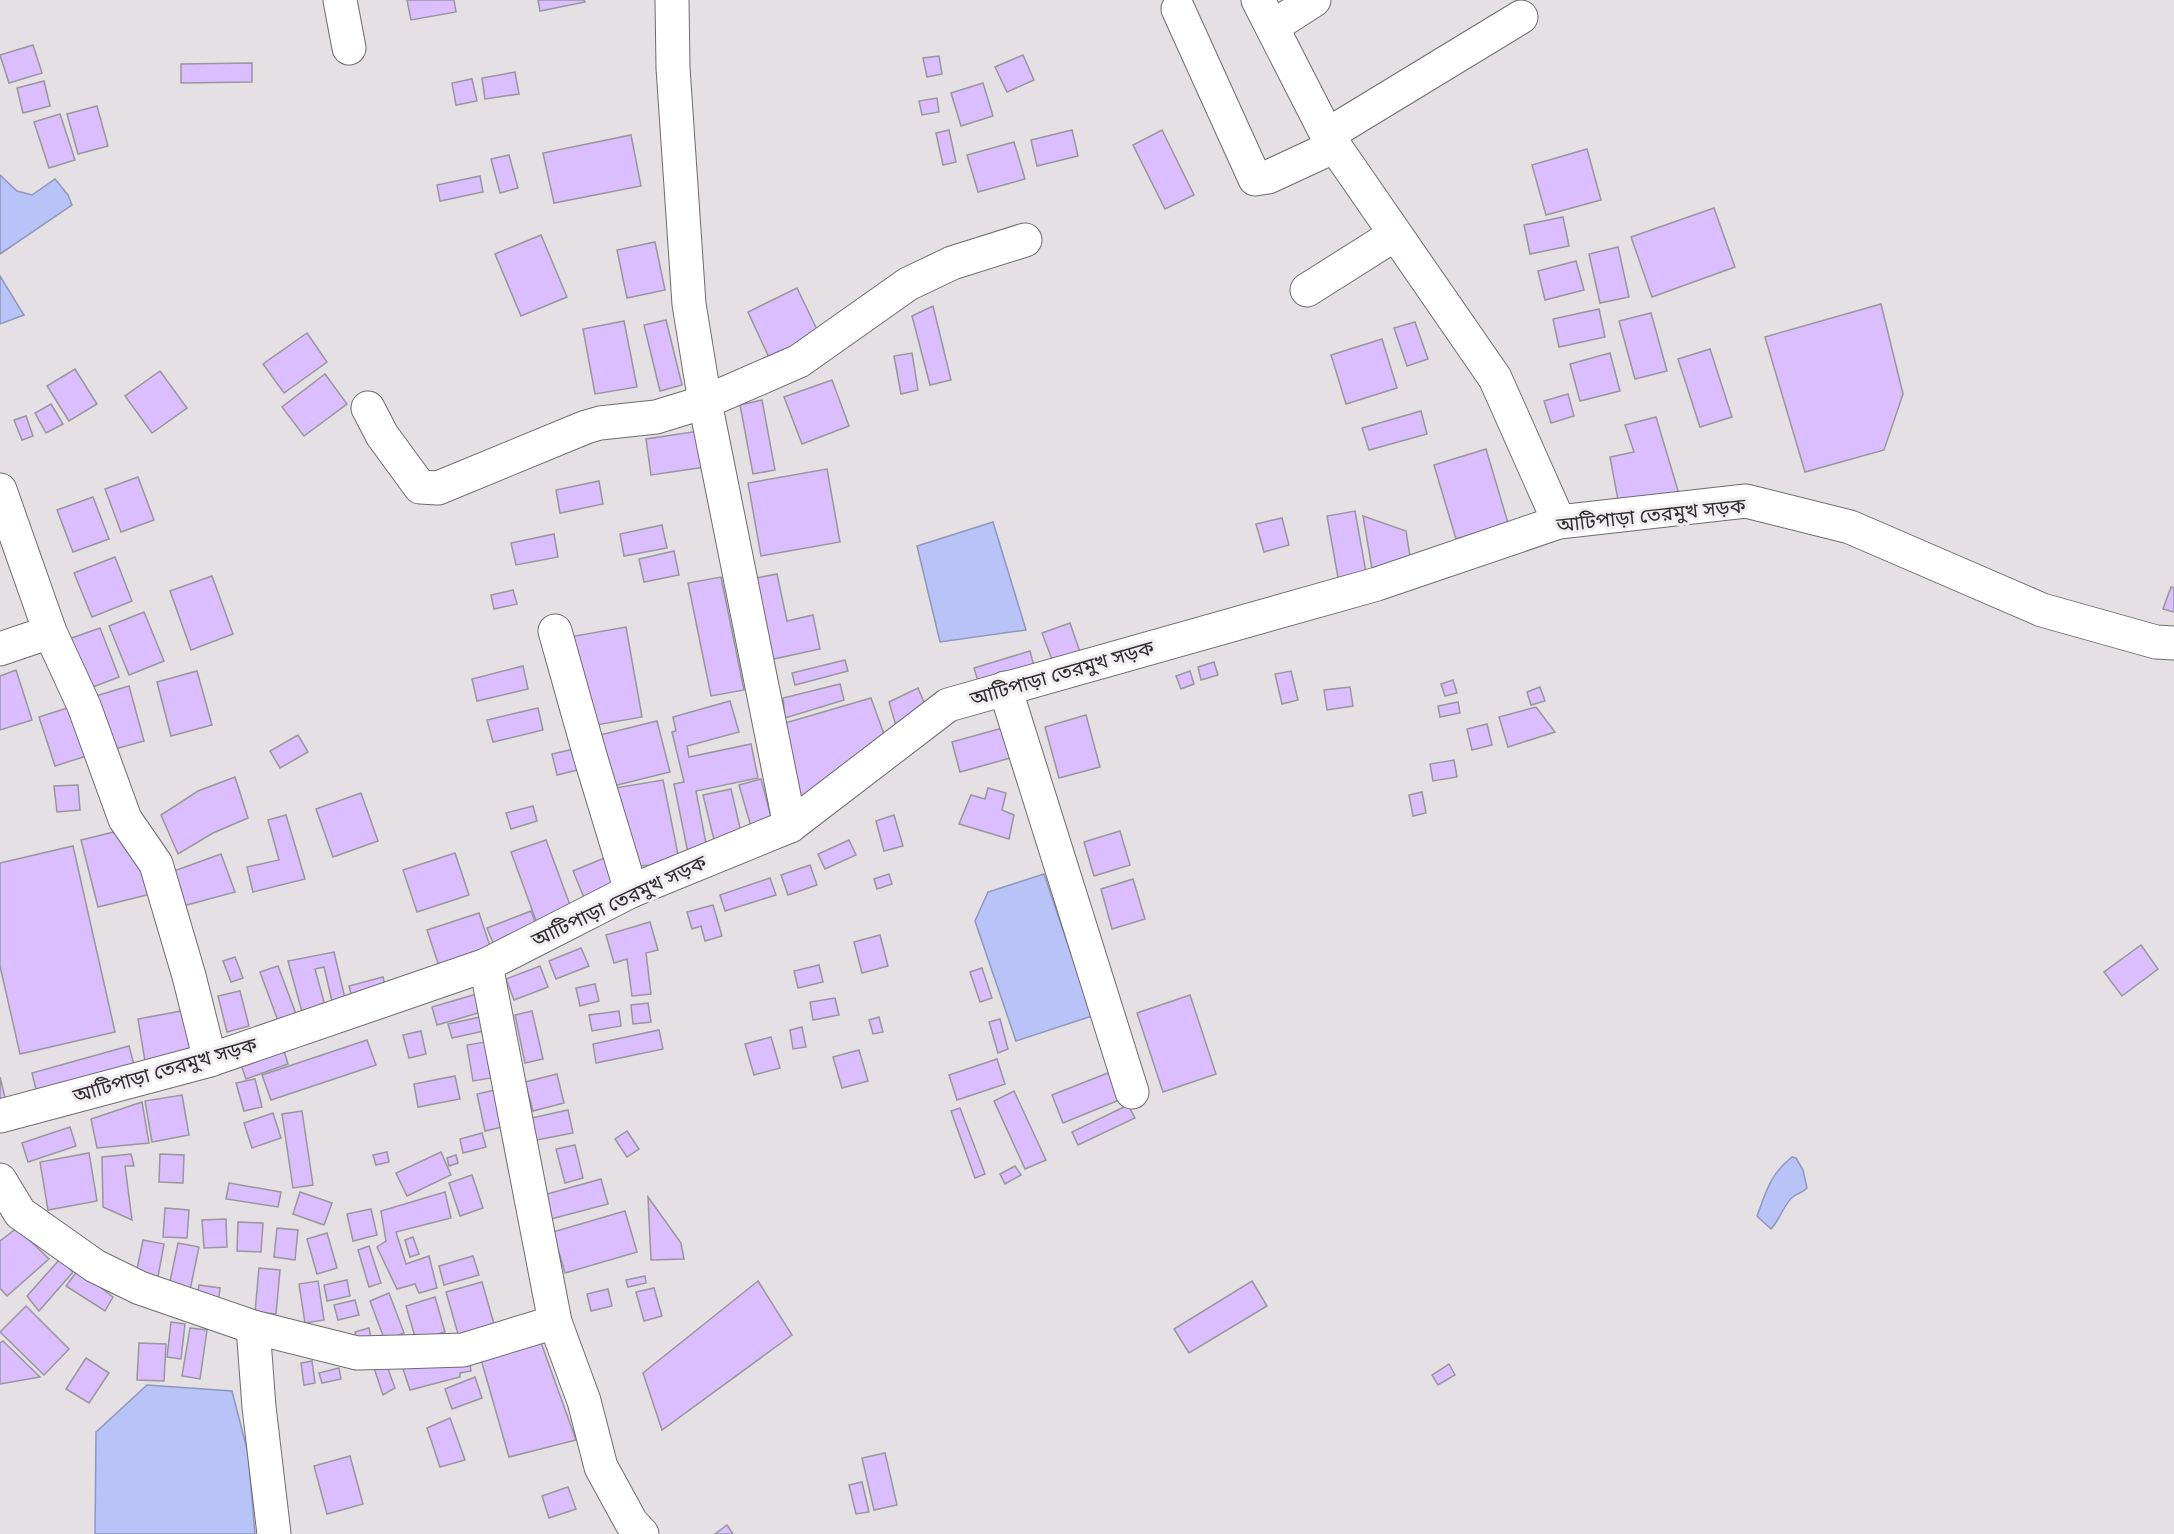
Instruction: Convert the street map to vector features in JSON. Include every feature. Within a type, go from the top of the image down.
[{"type":"street","points":[[340,0],[349,48]]},
{"type":"street","points":[[672,0],[673,68],[689,304],[705,402],[790,826]]},
{"type":"street","points":[[1314,0],[1265,13],[1331,140],[1495,378],[1559,522]]},
{"type":"street","points":[[1178,9],[1255,179],[1268,177],[1331,140],[1521,17]]},
{"type":"street","points":[[1307,290],[1395,235]]},
{"type":"street","points":[[368,408],[382,435],[420,487],[438,488],[586,427],[600,423],[656,417],[705,402],[799,361],[908,284],[952,263],[1025,240]]},
{"type":"street","points":[[0,490],[50,632],[84,706],[125,819],[156,864],[189,976],[210,1060]]},
{"type":"street","name":"আটিপাড়া তেরমুখ সড়ক","points":[[0,1116],[210,1060],[486,965],[631,891],[790,826],[948,705],[1377,584],[1559,522],[1746,501],[1850,527],[2042,610],[2156,642],[2174,643]]},
{"type":"street","points":[[555,631],[631,891]]},
{"type":"street","points":[[0,649],[50,632]]},
{"type":"street","points":[[1005,688],[1132,1092]]},
{"type":"street","points":[[486,965],[555,1322],[584,1401],[601,1467],[631,1522],[642,1534]]},
{"type":"street","points":[[0,1179],[20,1213],[95,1266],[140,1288],[253,1327],[357,1353],[463,1350],[555,1322]]},
{"type":"street","points":[[253,1327],[259,1407],[274,1534]]},
{"type":"water","points":[[0,175],[17,191],[32,195],[55,179],[68,195],[72,205],[0,254]]},
{"type":"water","points":[[0,276],[24,315],[0,324]]},
{"type":"water","points":[[993,522],[1026,630],[940,642],[917,546]]},
{"type":"water","points":[[1044,874],[1092,1016],[1016,1041],[975,921],[988,892]]},
{"type":"water","points":[[1792,1157],[1796,1158],[1803,1170],[1807,1188],[1791,1199],[1771,1229],[1757,1216],[1774,1177]]},
{"type":"water","points":[[147,1385],[232,1391],[248,1453],[255,1534],[95,1534],[96,1432]]},
{"type":"building","points":[[407,0],[454,0],[456,12],[411,20]]},
{"type":"building","points":[[538,0],[584,0],[585,2],[540,11]]},
{"type":"building","points":[[33,45],[42,73],[9,83],[0,55]]},
{"type":"building","points":[[1023,55],[1034,80],[1007,92],[995,67]]},
{"type":"building","points":[[939,56],[942,74],[927,77],[923,58]]},
{"type":"building","points":[[252,63],[252,82],[181,83],[181,64]]},
{"type":"building","points":[[515,72],[519,94],[485,99],[482,78]]},
{"type":"building","points":[[472,79],[477,101],[456,105],[452,83]]},
{"type":"building","points":[[44,81],[50,106],[23,113],[17,88]]},
{"type":"building","points":[[983,83],[993,116],[961,126],[951,93]]},
{"type":"building","points":[[937,98],[939,112],[922,115],[919,101]]},
{"type":"building","points":[[97,106],[108,146],[78,154],[67,114]]},
{"type":"building","points":[[60,114],[75,160],[49,168],[34,122]]},
{"type":"building","points":[[949,130],[956,162],[943,165],[936,133]]},
{"type":"building","points":[[1072,130],[1078,156],[1037,166],[1031,140]]},
{"type":"building","points":[[1162,130],[1194,195],[1165,209],[1133,145]]},
{"type":"building","points":[[631,135],[641,186],[554,203],[543,153]]},
{"type":"building","points":[[1014,142],[1025,179],[978,192],[967,155]]},
{"type":"building","points":[[1587,149],[1601,200],[1546,215],[1532,165]]},
{"type":"building","points":[[509,155],[518,188],[500,193],[491,159]]},
{"type":"building","points":[[480,176],[483,192],[440,201],[437,185]]},
{"type":"building","points":[[1714,208],[1735,267],[1652,297],[1631,237]]},
{"type":"building","points":[[1563,217],[1569,246],[1530,254],[1524,225]]},
{"type":"building","points":[[541,235],[567,297],[521,316],[495,254]]},
{"type":"building","points":[[655,242],[665,290],[627,298],[617,250]]},
{"type":"building","points":[[1618,247],[1629,297],[1600,303],[1589,254]]},
{"type":"building","points":[[1576,261],[1584,290],[1545,300],[1538,271]]},
{"type":"building","points":[[797,288],[822,340],[772,364],[748,312]]},
{"type":"building","points":[[1881,304],[1903,394],[1884,450],[1805,472],[1765,337]]},
{"type":"building","points":[[933,306],[951,380],[930,385],[912,316]]},
{"type":"building","points":[[1599,309],[1605,337],[1559,347],[1553,319]]},
{"type":"building","points":[[1651,313],[1667,371],[1635,379],[1619,321]]},
{"type":"building","points":[[666,320],[682,385],[660,391],[644,325]]},
{"type":"building","points":[[624,321],[637,387],[595,394],[583,329]]},
{"type":"building","points":[[1415,322],[1428,359],[1407,366],[1394,328]]},
{"type":"building","points":[[307,333],[327,362],[284,393],[263,364]]},
{"type":"building","points":[[1382,339],[1397,388],[1346,404],[1331,355]]},
{"type":"building","points":[[1710,349],[1732,417],[1700,427],[1678,359]]},
{"type":"building","points":[[912,353],[918,390],[901,394],[894,356]]},
{"type":"building","points":[[1610,353],[1620,391],[1580,401],[1570,364]]},
{"type":"building","points":[[75,369],[97,404],[69,421],[47,386]]},
{"type":"building","points":[[160,371],[187,408],[152,433],[125,396]]},
{"type":"building","points":[[325,374],[347,404],[304,436],[282,407]]},
{"type":"building","points":[[832,380],[849,426],[802,444],[784,397]]},
{"type":"building","points":[[1568,394],[1574,416],[1551,423],[1544,401]]},
{"type":"building","points":[[762,400],[775,470],[753,474],[740,405]]},
{"type":"building","points":[[51,404],[63,424],[46,433],[35,413]]},
{"type":"building","points":[[1421,411],[1427,434],[1369,450],[1362,428]]},
{"type":"building","points":[[26,416],[33,436],[22,440],[14,420]]},
{"type":"building","points":[[1656,417],[1679,494],[1620,511],[1610,457],[1634,452],[1625,425]]},
{"type":"building","points":[[699,431],[705,467],[651,475],[646,439]]},
{"type":"building","points":[[1486,449],[1508,523],[1456,539],[1434,465]]},
{"type":"building","points":[[827,469],[840,542],[761,556],[748,483]]},
{"type":"building","points":[[138,477],[154,520],[121,532],[105,489]]},
{"type":"building","points":[[599,481],[603,504],[560,513],[556,490]]},
{"type":"building","points":[[93,497],[109,539],[73,552],[57,510]]},
{"type":"building","points":[[1355,511],[1367,578],[1339,583],[1327,516]]},
{"type":"building","points":[[1363,516],[1406,531],[1411,563],[1373,575]]},
{"type":"building","points":[[1282,518],[1289,545],[1264,552],[1256,524]]},
{"type":"building","points":[[662,525],[667,548],[624,556],[620,534]]},
{"type":"building","points":[[554,534],[558,557],[516,565],[511,543]]},
{"type":"building","points":[[674,551],[679,575],[644,582],[639,559]]},
{"type":"building","points":[[115,557],[132,601],[92,617],[74,573]]},
{"type":"building","points":[[777,574],[787,621],[813,615],[820,649],[769,660],[751,579]]},
{"type":"building","points":[[212,576],[233,634],[191,650],[170,591]]},
{"type":"building","points":[[721,577],[744,690],[711,696],[688,583]]},
{"type":"building","points":[[2171,587],[2174,588],[2174,612],[2163,609]]},
{"type":"building","points":[[513,590],[517,604],[494,609],[491,595]]},
{"type":"building","points":[[144,612],[164,661],[129,675],[109,626]]},
{"type":"building","points":[[1070,623],[1080,652],[1053,662],[1042,633]]},
{"type":"building","points":[[626,627],[642,717],[585,727],[569,637]]},
{"type":"building","points":[[100,628],[119,677],[85,690],[66,640]]},
{"type":"building","points":[[1030,651],[1036,674],[981,691],[974,668]]},
{"type":"building","points":[[845,660],[848,671],[795,685],[792,673]]},
{"type":"building","points":[[1214,662],[1218,675],[1201,680],[1198,667]]},
{"type":"building","points":[[523,666],[528,689],[477,701],[472,679]]},
{"type":"building","points":[[16,670],[32,720],[0,730],[0,676]]},
{"type":"building","points":[[197,671],[212,725],[171,736],[157,682]]},
{"type":"building","points":[[1190,671],[1194,684],[1181,689],[1176,676]]},
{"type":"building","points":[[1291,671],[1298,700],[1282,704],[1275,674]]},
{"type":"building","points":[[1453,680],[1457,693],[1445,696],[1441,684]]},
{"type":"building","points":[[840,684],[844,700],[785,718],[783,698]]},
{"type":"building","points":[[129,686],[144,741],[104,752],[89,698]]},
{"type":"building","points":[[1350,687],[1353,706],[1327,710],[1324,690]]},
{"type":"building","points":[[1540,687],[1545,701],[1531,705],[1527,692]]},
{"type":"building","points":[[918,688],[926,707],[896,726],[889,702]]},
{"type":"building","points":[[871,698],[885,737],[794,807],[775,726]]},
{"type":"building","points":[[730,701],[739,732],[687,746],[689,757],[751,744],[758,778],[696,791],[708,854],[689,858],[674,784],[684,782],[672,732],[676,731],[673,717]]},
{"type":"building","points":[[1458,702],[1460,713],[1440,717],[1438,706]]},
{"type":"building","points":[[80,704],[96,753],[55,766],[39,717]]},
{"type":"building","points":[[1536,707],[1555,732],[1508,747],[1499,717]]},
{"type":"building","points":[[538,708],[543,730],[493,742],[487,720]]},
{"type":"building","points":[[1086,715],[1100,767],[1059,778],[1045,727]]},
{"type":"building","points":[[657,721],[670,772],[609,787],[596,736]]},
{"type":"building","points":[[1487,724],[1492,745],[1472,750],[1467,729]]},
{"type":"building","points":[[1006,727],[1014,757],[960,772],[952,742]]},
{"type":"building","points":[[298,735],[308,752],[280,768],[270,751]]},
{"type":"building","points":[[574,749],[578,770],[557,775],[552,754]]},
{"type":"building","points":[[1454,760],[1457,777],[1433,781],[1430,764]]},
{"type":"building","points":[[235,777],[248,818],[213,833],[178,854],[161,815],[198,791]]},
{"type":"building","points":[[761,779],[775,832],[754,837],[739,785]]},
{"type":"building","points":[[663,780],[680,864],[635,866],[609,789]]},
{"type":"building","points":[[78,785],[80,810],[57,812],[54,786]]},
{"type":"building","points":[[988,788],[1006,793],[1002,810],[1014,815],[1009,839],[959,824],[971,795],[985,799]]},
{"type":"building","points":[[731,789],[743,841],[716,848],[703,795]]},
{"type":"building","points":[[1422,792],[1426,813],[1413,816],[1409,795]]},
{"type":"building","points":[[361,793],[378,841],[333,857],[316,809]]},
{"type":"building","points":[[533,806],[537,821],[511,829],[506,813]]},
{"type":"building","points":[[286,815],[305,879],[253,892],[247,867],[279,860],[268,820]]},
{"type":"building","points":[[894,815],[903,846],[884,851],[876,821]]},
{"type":"building","points":[[126,829],[151,894],[98,907],[81,840]]},
{"type":"building","points":[[1120,831],[1130,865],[1094,876],[1084,842]]},
{"type":"building","points":[[546,840],[573,913],[538,926],[511,852]]},
{"type":"building","points":[[849,840],[856,855],[825,869],[818,854]]},
{"type":"building","points":[[73,846],[115,1032],[20,1054],[0,966],[0,863]]},
{"type":"building","points":[[455,853],[469,895],[417,912],[403,870]]},
{"type":"building","points":[[221,854],[235,892],[183,906],[174,871]]},
{"type":"building","points":[[614,854],[626,883],[585,900],[573,871]]},
{"type":"building","points":[[810,865],[817,885],[788,895],[781,875]]},
{"type":"building","points":[[889,874],[892,884],[877,889],[874,879]]},
{"type":"building","points":[[770,878],[776,895],[725,911],[720,895]]},
{"type":"building","points":[[1133,879],[1145,919],[1112,929],[1101,889]]},
{"type":"building","points":[[713,905],[722,936],[705,941],[701,926],[692,929],[687,912]]},
{"type":"building","points":[[531,911],[540,935],[497,953],[487,928]]},
{"type":"building","points":[[479,913],[493,955],[441,972],[427,930]]},
{"type":"building","points":[[650,922],[658,950],[646,953],[651,994],[632,996],[627,959],[614,963],[606,935]]},
{"type":"building","points":[[880,935],[888,966],[862,973],[854,942]]},
{"type":"building","points":[[2141,945],[2158,969],[2122,996],[2104,972]]},
{"type":"building","points":[[581,948],[589,966],[556,979],[549,961]]},
{"type":"building","points":[[334,952],[348,1011],[335,1014],[324,967],[315,969],[327,1013],[304,1019],[288,961]]},
{"type":"building","points":[[235,957],[243,978],[231,982],[223,961]]},
{"type":"building","points":[[819,965],[823,982],[798,988],[794,971]]},
{"type":"building","points":[[278,966],[299,1022],[281,1029],[260,972]]},
{"type":"building","points":[[540,966],[548,987],[514,1000],[506,979]]},
{"type":"building","points":[[982,968],[992,998],[980,1002],[970,972]]},
{"type":"building","points":[[383,977],[388,997],[354,1005],[349,986]]},
{"type":"building","points":[[595,984],[599,1001],[580,1006],[576,988]]},
{"type":"building","points":[[240,991],[249,1026],[227,1032],[218,996]]},
{"type":"building","points":[[480,993],[485,1011],[437,1025],[432,1007]]},
{"type":"building","points":[[1190,995],[1216,1074],[1163,1092],[1137,1013]]},
{"type":"building","points":[[835,998],[839,1015],[813,1020],[810,1002]]},
{"type":"building","points":[[648,1003],[651,1022],[633,1024],[631,1005]]},
{"type":"building","points":[[187,1010],[195,1058],[146,1067],[138,1019]]},
{"type":"building","points":[[532,1011],[543,1059],[525,1063],[515,1015]]},
{"type":"building","points":[[619,1011],[621,1026],[592,1031],[589,1015]]},
{"type":"building","points":[[480,1017],[484,1031],[452,1038],[448,1024]]},
{"type":"building","points":[[879,1017],[883,1032],[873,1034],[869,1020]]},
{"type":"building","points":[[1000,1019],[1008,1049],[998,1053],[989,1022]]},
{"type":"building","points":[[802,1027],[806,1047],[793,1049],[790,1030]]},
{"type":"building","points":[[659,1030],[663,1049],[596,1063],[593,1044]]},
{"type":"building","points":[[421,1031],[426,1054],[409,1058],[403,1035]]},
{"type":"building","points":[[771,1037],[780,1068],[754,1075],[745,1044]]},
{"type":"building","points":[[367,1040],[376,1065],[271,1100],[262,1075]]},
{"type":"building","points":[[485,1042],[491,1078],[473,1081],[467,1045]]},
{"type":"building","points":[[282,1044],[288,1064],[246,1079],[239,1059]]},
{"type":"building","points":[[129,1046],[137,1076],[39,1102],[32,1073]]},
{"type":"building","points":[[859,1050],[868,1081],[842,1088],[833,1057]]},
{"type":"building","points":[[997,1059],[1005,1084],[957,1100],[949,1075]]},
{"type":"building","points":[[1118,1069],[1129,1096],[1063,1123],[1052,1095]]},
{"type":"building","points":[[557,1074],[564,1103],[533,1111],[525,1082]]},
{"type":"building","points":[[455,1076],[460,1099],[418,1107],[414,1084]]},
{"type":"building","points":[[0,1077],[8,1110],[0,1112]]},
{"type":"building","points":[[255,1079],[262,1107],[244,1111],[236,1083]]},
{"type":"building","points":[[504,1088],[511,1125],[485,1131],[477,1094]]},
{"type":"building","points":[[1014,1091],[1046,1160],[1025,1169],[994,1101]]},
{"type":"building","points":[[182,1095],[189,1135],[152,1142],[145,1101]]},
{"type":"building","points":[[142,1102],[149,1143],[97,1148],[91,1119]]},
{"type":"building","points":[[1128,1105],[1135,1118],[1078,1145],[1072,1132]]},
{"type":"building","points":[[960,1108],[985,1174],[975,1178],[951,1111]]},
{"type":"building","points":[[568,1110],[573,1133],[531,1141],[527,1119]]},
{"type":"building","points":[[302,1111],[313,1185],[293,1188],[282,1114]]},
{"type":"building","points":[[273,1113],[281,1138],[252,1148],[244,1123]]},
{"type":"building","points":[[70,1127],[76,1146],[28,1162],[22,1143]]},
{"type":"building","points":[[627,1131],[639,1149],[627,1157],[615,1139]]},
{"type":"building","points":[[482,1133],[486,1147],[463,1153],[460,1139]]},
{"type":"building","points":[[575,1145],[583,1178],[565,1183],[556,1149]]},
{"type":"building","points":[[387,1152],[389,1162],[376,1165],[373,1155]]},
{"type":"building","points":[[441,1152],[451,1175],[407,1196],[396,1173]]},
{"type":"building","points":[[89,1153],[97,1201],[48,1210],[40,1162]]},
{"type":"building","points":[[131,1154],[134,1166],[125,1166],[132,1220],[103,1207],[102,1157]]},
{"type":"building","points":[[160,1154],[184,1155],[183,1183],[159,1182]]},
{"type":"building","points":[[456,1155],[458,1163],[449,1166],[447,1158]]},
{"type":"building","points":[[1015,1166],[1021,1175],[1005,1184],[1000,1174]]},
{"type":"building","points":[[472,1175],[483,1208],[460,1216],[449,1183]]},
{"type":"building","points":[[601,1179],[608,1204],[547,1220],[540,1196]]},
{"type":"building","points":[[229,1183],[281,1192],[278,1207],[226,1199]]},
{"type":"building","points":[[300,1192],[332,1203],[324,1225],[293,1214]]},
{"type":"building","points":[[445,1192],[451,1218],[396,1232],[406,1264],[429,1256],[437,1288],[419,1293],[415,1284],[397,1289],[377,1247],[386,1241],[381,1211]]},
{"type":"building","points":[[648,1197],[681,1243],[684,1259],[651,1260]]},
{"type":"building","points":[[165,1208],[189,1210],[187,1238],[163,1237]]},
{"type":"building","points":[[371,1209],[377,1235],[353,1241],[347,1214]]},
{"type":"building","points":[[625,1211],[637,1252],[565,1273],[553,1232]]},
{"type":"building","points":[[226,1219],[227,1247],[204,1248],[202,1220]]},
{"type":"building","points":[[238,1222],[263,1223],[261,1252],[237,1251]]},
{"type":"building","points":[[17,1228],[49,1259],[7,1296],[0,1288],[0,1241]]},
{"type":"building","points":[[277,1228],[298,1230],[295,1260],[274,1257]]},
{"type":"building","points":[[327,1233],[337,1268],[317,1274],[307,1239]]},
{"type":"building","points":[[413,1237],[419,1254],[410,1257],[405,1240]]},
{"type":"building","points":[[143,1240],[164,1244],[156,1288],[134,1284]]},
{"type":"building","points":[[178,1243],[199,1247],[190,1290],[169,1286]]},
{"type":"building","points":[[369,1246],[381,1283],[369,1287],[358,1250]]},
{"type":"building","points":[[473,1256],[479,1275],[444,1285],[439,1266]]},
{"type":"building","points":[[60,1259],[73,1272],[39,1311],[27,1296]]},
{"type":"building","points":[[259,1268],[280,1270],[276,1314],[255,1312]]},
{"type":"building","points":[[78,1270],[113,1297],[105,1311],[66,1286]]},
{"type":"building","points":[[645,1276],[646,1283],[628,1287],[626,1280]]},
{"type":"building","points":[[347,1280],[350,1296],[327,1301],[324,1285]]},
{"type":"building","points":[[318,1281],[324,1320],[305,1323],[299,1284]]},
{"type":"building","points":[[758,1281],[792,1335],[662,1430],[643,1373]]},
{"type":"building","points":[[1252,1281],[1267,1306],[1189,1353],[1174,1329]]},
{"type":"building","points":[[482,1282],[496,1331],[460,1341],[446,1292]]},
{"type":"building","points":[[199,1285],[220,1288],[218,1306],[196,1303]]},
{"type":"building","points":[[654,1288],[662,1316],[644,1321],[636,1292]]},
{"type":"building","points":[[608,1289],[612,1306],[591,1311],[587,1294]]},
{"type":"building","points":[[389,1293],[404,1333],[385,1341],[370,1301]]},
{"type":"building","points":[[435,1297],[445,1332],[416,1340],[406,1306]]},
{"type":"building","points":[[355,1300],[359,1315],[338,1320],[334,1305]]},
{"type":"building","points":[[26,1306],[69,1349],[44,1375],[0,1332]]},
{"type":"building","points":[[171,1322],[185,1324],[181,1359],[167,1357]]},
{"type":"building","points":[[190,1328],[207,1330],[200,1379],[182,1376]]},
{"type":"building","points":[[369,1328],[372,1342],[358,1346],[355,1332]]},
{"type":"building","points":[[539,1337],[576,1440],[509,1457],[480,1356]]},
{"type":"building","points":[[3,1341],[40,1377],[0,1384],[0,1343]]},
{"type":"building","points":[[139,1343],[166,1344],[164,1381],[137,1380]]},
{"type":"building","points":[[469,1357],[471,1371],[460,1373],[460,1377],[410,1390],[401,1363]]},
{"type":"building","points":[[86,1358],[109,1373],[89,1403],[66,1389]]},
{"type":"building","points":[[384,1358],[395,1388],[383,1395],[372,1362]]},
{"type":"building","points":[[312,1361],[315,1383],[304,1385],[301,1363]]},
{"type":"building","points":[[1449,1364],[1455,1375],[1438,1385],[1432,1375]]},
{"type":"building","points":[[339,1368],[341,1379],[322,1383],[319,1373]]},
{"type":"building","points":[[475,1377],[482,1398],[452,1409],[445,1389]]},
{"type":"building","points":[[450,1418],[465,1460],[440,1467],[427,1428]]},
{"type":"building","points":[[885,1453],[897,1505],[874,1510],[862,1458]]},
{"type":"building","points":[[350,1456],[363,1504],[327,1514],[314,1466]]},
{"type":"building","points":[[862,1482],[869,1512],[856,1514],[849,1485]]},
{"type":"building","points":[[568,1487],[576,1509],[549,1518],[542,1496]]},
{"type":"building","points":[[727,1525],[733,1534],[715,1534]]}]
